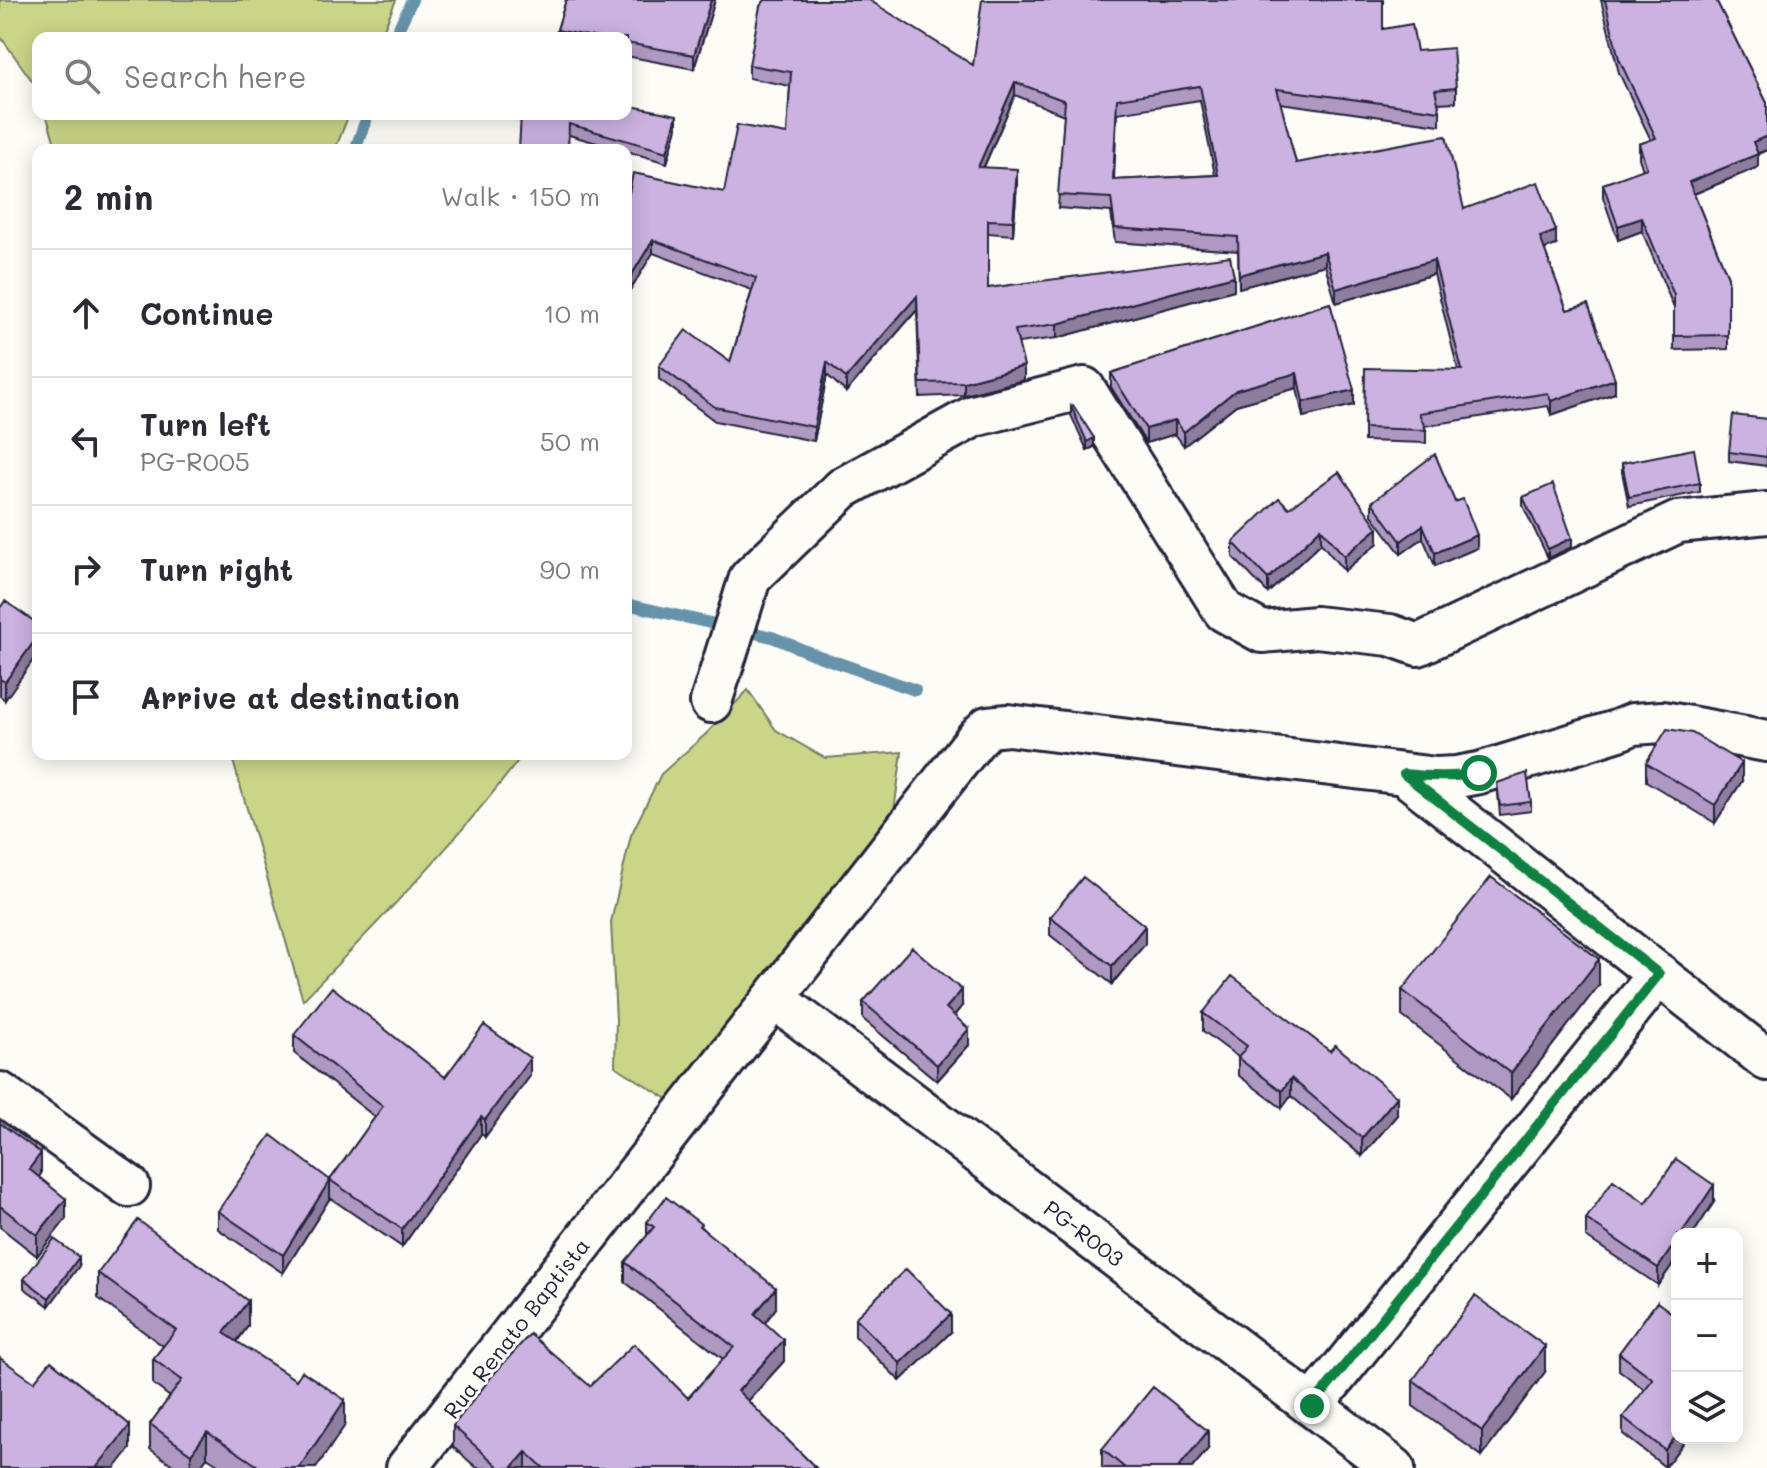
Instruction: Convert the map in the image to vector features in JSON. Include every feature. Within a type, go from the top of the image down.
[{"type":"street","points":[[711,702],[750,578],[843,488],[974,416],[1084,388],[1224,611],[1262,632],[1316,627],[1390,635],[1418,645],[1678,522],[1767,513]]},
{"type":"street","points":[[1404,774],[1436,778],[1479,773],[1633,724],[1662,722],[1767,741]]},
{"type":"street","name":"Rua Renato Baptista","points":[[407,1468],[988,727],[1008,725],[1404,774]]},
{"type":"street","points":[[1404,774],[1767,1060]]},
{"type":"street","points":[[1312,1406],[1659,974]]},
{"type":"street","name":"PG-R003","points":[[774,998],[1394,1468]]},
{"type":"street","points":[[0,1093],[129,1186]]},
{"type":"green space","points":[[0,0],[396,0],[383,32],[32,32],[32,81],[0,36]]},
{"type":"green space","points":[[48,120],[347,120],[337,144],[55,144]]},
{"type":"green space","points":[[748,690],[776,730],[825,758],[902,752],[888,856],[677,1105],[615,1066],[611,922],[631,835],[661,774],[707,733]]},
{"type":"green space","points":[[233,760],[518,760],[444,850],[303,1000]]},
{"type":"building","points":[[566,0],[711,0],[694,55],[632,44],[632,32],[557,30]]},
{"type":"building","points":[[765,0],[869,0],[973,65],[982,0],[1383,0],[1383,29],[1412,24],[1417,51],[1453,48],[1456,88],[1435,90],[1440,111],[1277,89],[1296,163],[1446,136],[1464,209],[1538,182],[1556,231],[1540,237],[1567,310],[1588,304],[1615,379],[1551,401],[1548,393],[1419,413],[1426,430],[1364,428],[1365,368],[1462,370],[1434,260],[1336,289],[1325,252],[1239,275],[1238,237],[1115,228],[1111,198],[1058,195],[1065,101],[1015,82],[978,167],[1017,169],[1013,221],[988,220],[988,288],[1230,256],[1234,276],[1057,324],[1015,330],[1024,366],[964,382],[920,383],[917,296],[846,378],[827,362],[814,427],[715,407],[659,366],[686,330],[730,362],[756,278],[653,240],[632,274],[632,178],[633,173],[724,192],[737,125],[787,134],[791,72],[749,65],[760,6]],"holes":[[[1200,86],[1218,175],[1113,180],[1117,99]]]},
{"type":"building","points":[[1605,0],[1716,0],[1767,103],[1767,136],[1753,142],[1758,154],[1689,182],[1728,277],[1728,335],[1674,336],[1674,295],[1642,218],[1618,226],[1603,184],[1647,168],[1639,144],[1656,138],[1619,59]]},
{"type":"building","points":[[632,106],[677,115],[667,152],[569,124],[568,144],[519,144],[521,120],[632,120]]},
{"type":"building","points":[[1330,303],[1354,390],[1303,402],[1297,373],[1236,390],[1184,432],[1175,420],[1146,429],[1111,373]]},
{"type":"building","points":[[1071,406],[1094,438],[1087,442]]},
{"type":"building","points":[[1733,415],[1767,419],[1767,457],[1729,452]]},
{"type":"building","points":[[1694,449],[1700,483],[1629,497],[1622,463]]},
{"type":"building","points":[[1435,454],[1455,502],[1463,499],[1477,535],[1435,553],[1423,525],[1401,541],[1372,502]]},
{"type":"building","points":[[1339,472],[1378,528],[1344,556],[1321,528],[1268,579],[1233,542],[1279,498],[1289,508]]},
{"type":"building","points":[[1553,484],[1572,538],[1548,549],[1523,497]]},
{"type":"building","points":[[5,601],[32,620],[32,644],[5,682],[0,679],[0,608]]},
{"type":"building","points":[[1667,729],[1692,733],[1742,763],[1715,805],[1646,763]]},
{"type":"building","points":[[1527,773],[1531,802],[1500,806],[1497,783]]},
{"type":"building","points":[[1083,877],[1145,926],[1112,966],[1050,917]]},
{"type":"building","points":[[1491,877],[1599,959],[1511,1073],[1402,990]]},
{"type":"building","points":[[912,947],[962,990],[946,1008],[969,1029],[937,1065],[863,1002]]},
{"type":"building","points":[[1232,976],[1330,1051],[1335,1045],[1397,1097],[1362,1138],[1291,1078],[1282,1091],[1238,1058],[1247,1046],[1203,1013]]},
{"type":"building","points":[[332,987],[445,1077],[484,1025],[530,1058],[485,1120],[481,1117],[402,1229],[330,1180],[383,1106],[294,1035]]},
{"type":"building","points":[[0,1123],[41,1153],[29,1169],[66,1199],[37,1235],[0,1206]]},
{"type":"building","points":[[271,1135],[330,1180],[283,1255],[218,1211]]},
{"type":"building","points":[[1676,1159],[1714,1185],[1685,1228],[1671,1228],[1671,1249],[1658,1268],[1586,1219],[1613,1180],[1646,1203]]},
{"type":"building","points":[[666,1197],[776,1288],[755,1314],[784,1340],[738,1391],[816,1468],[544,1468],[526,1452],[512,1468],[500,1468],[453,1426],[530,1334],[590,1386],[634,1344],[688,1398],[734,1347],[625,1262],[654,1227],[647,1222]]},
{"type":"building","points":[[138,1220],[248,1301],[224,1333],[296,1380],[302,1371],[345,1400],[299,1468],[261,1468],[207,1432],[191,1454],[150,1424],[182,1380],[153,1359],[176,1330],[98,1273]]},
{"type":"building","points":[[54,1239],[79,1257],[49,1298],[24,1279]]},
{"type":"building","points":[[906,1269],[951,1314],[900,1363],[855,1318]]},
{"type":"building","points":[[1475,1296],[1545,1346],[1482,1431],[1413,1380]]},
{"type":"building","points":[[1657,1302],[1671,1312],[1671,1442],[1665,1450],[1623,1417],[1653,1379],[1619,1353]]},
{"type":"building","points":[[0,1358],[34,1382],[51,1361],[130,1425],[96,1468],[0,1468]]},
{"type":"building","points":[[1153,1387],[1208,1431],[1178,1468],[1125,1468],[1102,1449]]},
{"type":"waterway","points":[[397,32],[412,0]]},
{"type":"waterway","points":[[357,144],[366,120]]},
{"type":"waterway","points":[[632,605],[772,637],[915,690]]},
{"type":"route","points":[[1312,1406],[1659,974],[1404,774],[1436,778],[1479,773]]}]
